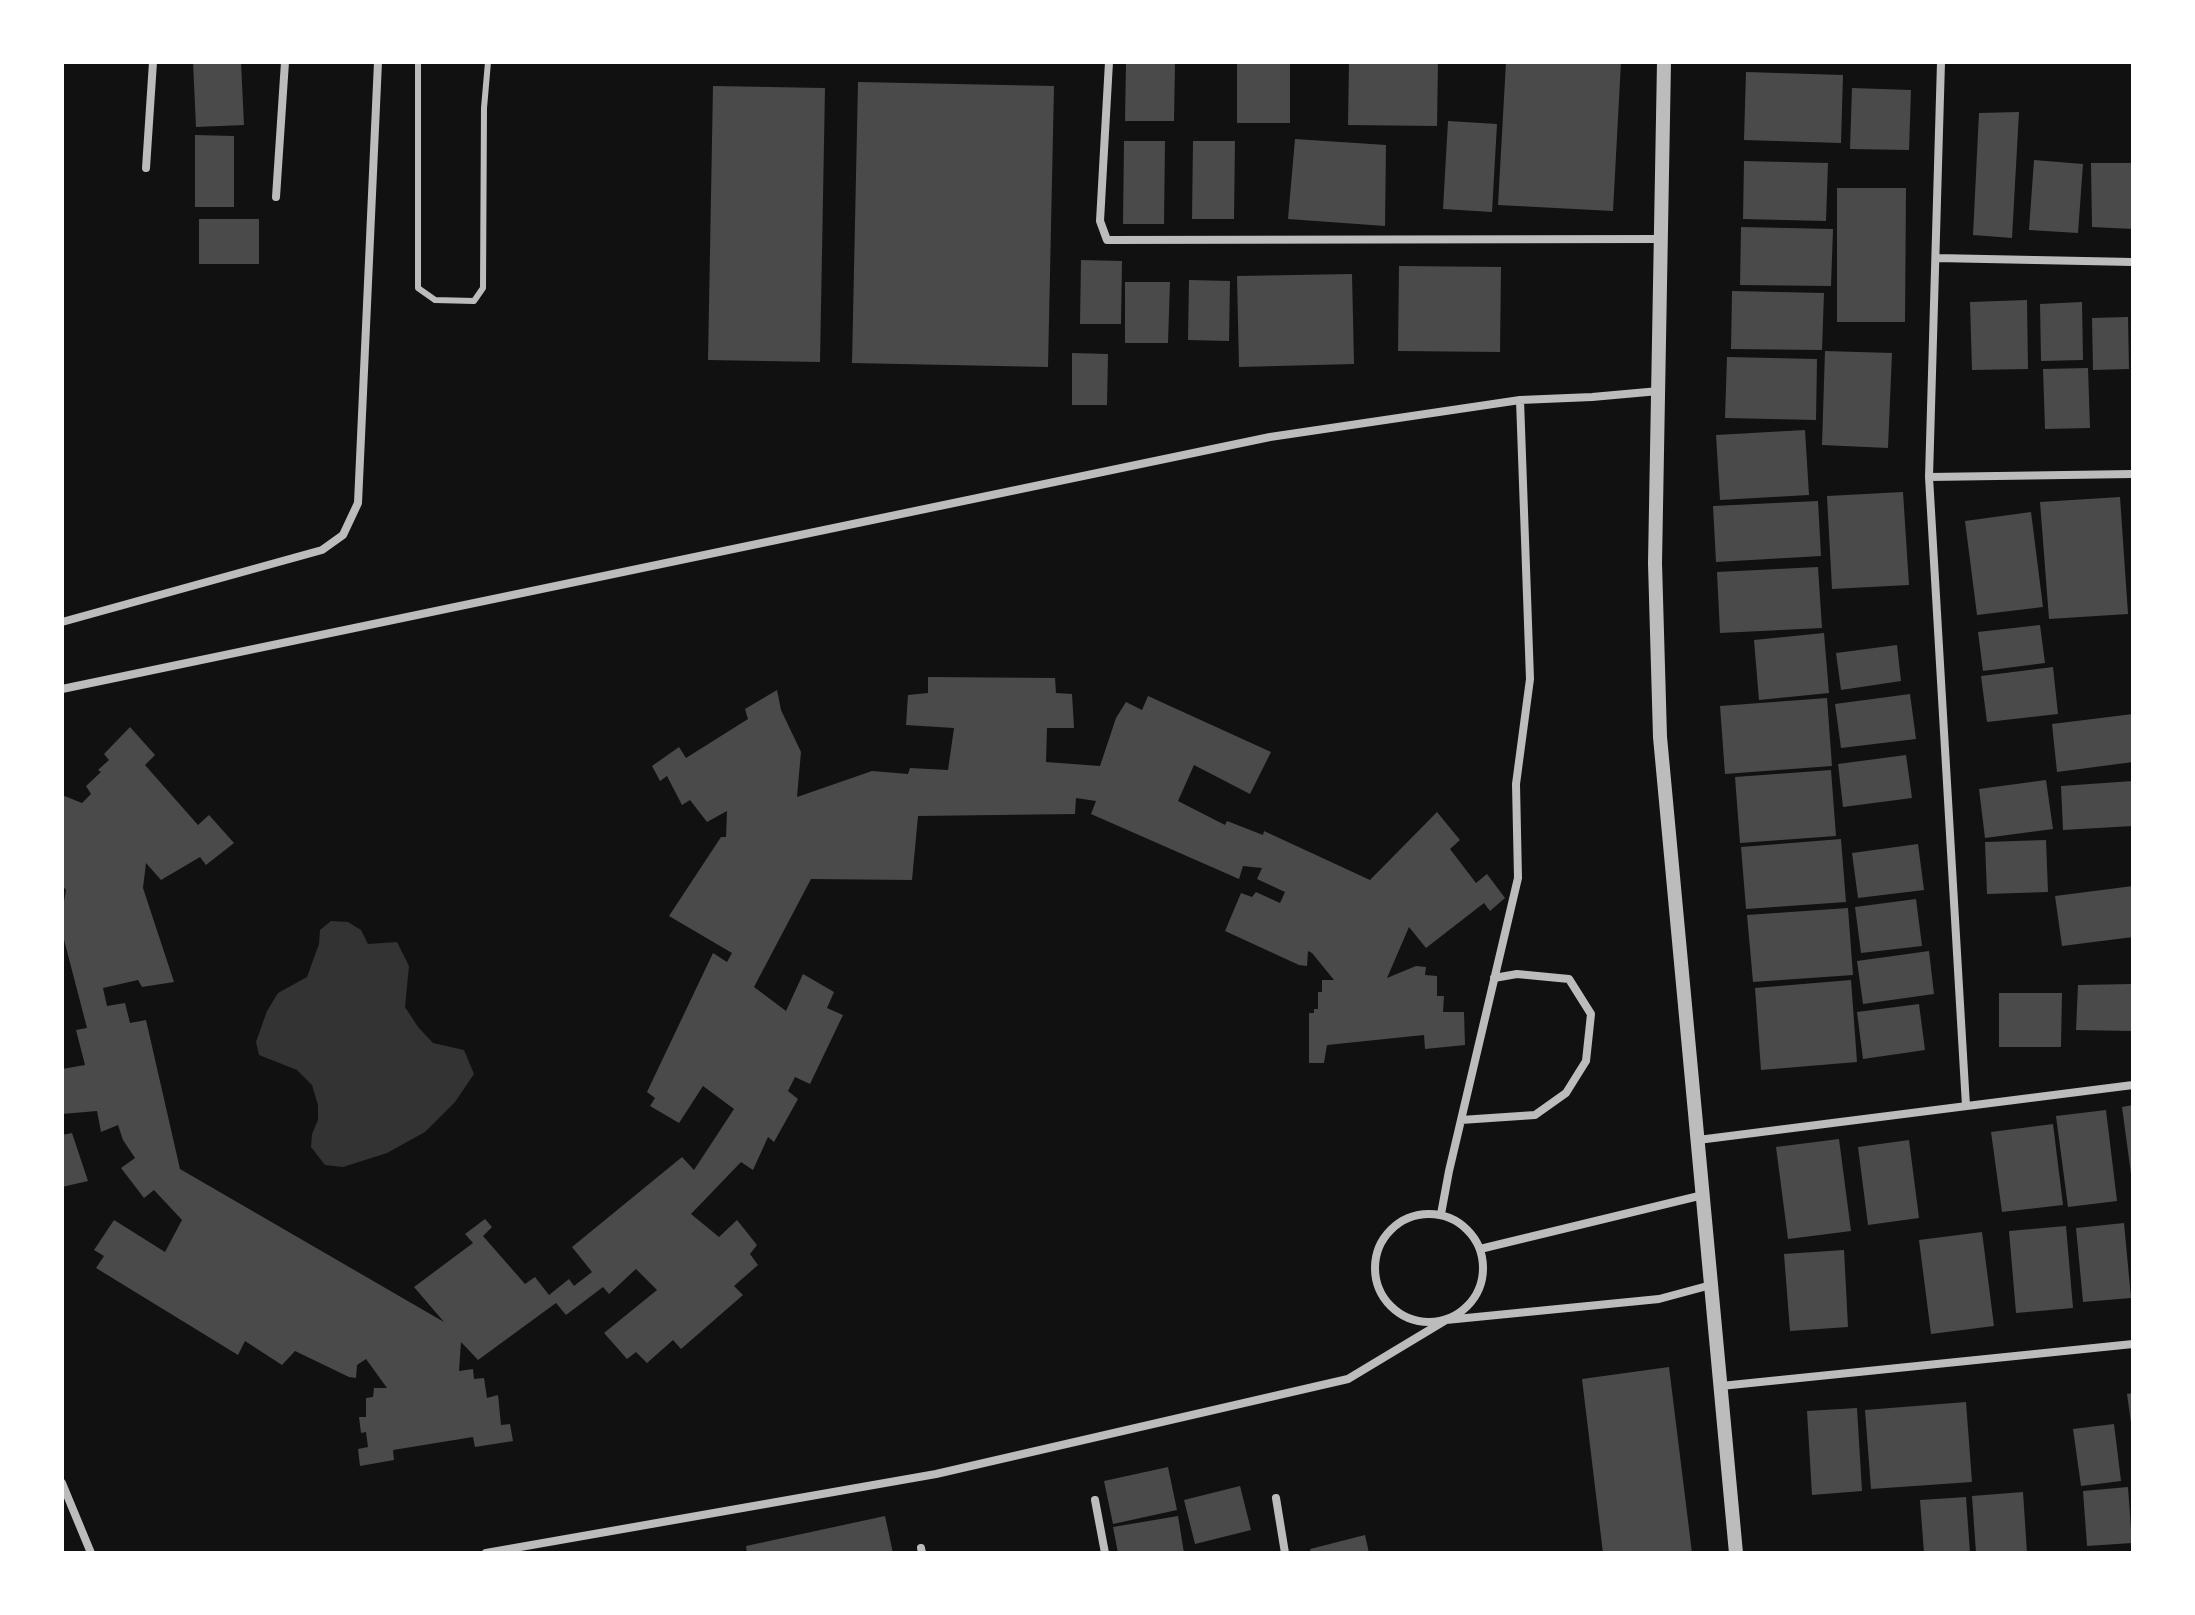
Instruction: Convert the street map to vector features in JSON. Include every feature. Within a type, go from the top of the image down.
[{"type":"street","points":[[146,168],[153,62]]},
{"type":"street","points":[[276,197],[285,62]]},
{"type":"street","points":[[62,622],[322,550],[343,535],[358,503],[378,62]]},
{"type":"street","points":[[1109,62],[1100,221],[1107,240],[1661,239]]},
{"type":"street","points":[[1664,62],[1655,563],[1660,737],[1736,1553]]},
{"type":"street","points":[[1941,62],[1929,477],[1966,1106]]},
{"type":"street","points":[[1936,258],[2133,262]]},
{"type":"street","points":[[62,689],[1270,437],[1520,400],[1659,391]]},
{"type":"street","points":[[1441,1214],[1518,878],[1516,784],[1530,679],[1520,400]]},
{"type":"street","points":[[1929,477],[2133,474]]},
{"type":"street","points":[[1461,1120],[1535,1115],[1566,1093],[1586,1061],[1591,1014],[1569,979],[1517,974],[1494,978]]},
{"type":"street","points":[[1698,1140],[2133,1085]]},
{"type":"street","points":[[1480,1249],[1703,1195]]},
{"type":"street","points":[[486,1553],[936,1474],[1348,1379],[1394,1351],[1446,1320],[1461,1311],[1473,1299],[1481,1284],[1483,1266],[1480,1249],[1472,1234],[1458,1221],[1441,1214],[1423,1213],[1405,1218],[1390,1229],[1379,1244],[1374,1262],[1375,1281],[1383,1297],[1396,1311],[1412,1320],[1429,1322],[1446,1320],[1659,1299],[1711,1285]]},
{"type":"street","points":[[1721,1386],[2133,1344]]},
{"type":"street","points":[[62,1483],[91,1553]]},
{"type":"street","points":[[1276,1498],[1285,1553]]},
{"type":"street","points":[[1095,1500],[1105,1553]]},
{"type":"lane","points":[[418,62],[418,288],[435,300],[474,301],[483,288],[484,108],[488,62]]},
{"type":"shaded area","points":[[331,921],[348,922],[361,930],[368,944],[397,942],[409,966],[405,1007],[433,1043],[464,1050],[474,1074],[455,1102],[425,1132],[387,1153],[343,1167],[325,1165],[311,1147],[318,1120],[318,1105],[312,1085],[297,1070],[259,1055],[256,1042],[267,1011],[278,993],[307,977],[319,944],[320,930]]},
{"type":"building","points":[[193,62],[241,62],[244,125],[196,127]]},
{"type":"building","points":[[1126,62],[1175,62],[1174,121],[1125,121]]},
{"type":"building","points":[[1237,62],[1290,62],[1290,123],[1237,123]]},
{"type":"building","points":[[1349,62],[1438,62],[1437,126],[1348,125]]},
{"type":"building","points":[[1506,62],[1621,62],[1613,211],[1498,205]]},
{"type":"building","points":[[1746,72],[1843,75],[1841,143],[1744,140]]},
{"type":"building","points":[[858,82],[1054,86],[1048,367],[852,363]]},
{"type":"building","points":[[713,86],[825,88],[820,362],[708,360]]},
{"type":"building","points":[[1852,88],[1911,90],[1909,150],[1850,149]]},
{"type":"building","points":[[2019,112],[2012,238],[1973,235],[1979,113]]},
{"type":"building","points":[[1448,121],[1497,124],[1492,212],[1443,209]]},
{"type":"building","points":[[195,135],[234,136],[234,207],[195,207]]},
{"type":"building","points":[[1295,139],[1386,145],[1385,226],[1288,219]]},
{"type":"building","points":[[1124,141],[1165,141],[1164,224],[1123,224]]},
{"type":"building","points":[[1193,141],[1235,141],[1234,219],[1192,219]]},
{"type":"building","points":[[2034,160],[2083,164],[2078,233],[2029,230]]},
{"type":"building","points":[[1744,161],[1828,163],[1826,221],[1743,219]]},
{"type":"building","points":[[2091,163],[2133,163],[2133,229],[2092,227]]},
{"type":"building","points":[[1837,188],[1906,188],[1905,322],[1837,322]]},
{"type":"building","points":[[199,219],[259,219],[259,264],[199,264]]},
{"type":"building","points":[[1741,227],[1833,229],[1831,286],[1740,285]]},
{"type":"building","points":[[1081,260],[1122,261],[1121,324],[1080,324]]},
{"type":"building","points":[[1399,266],[1501,267],[1500,352],[1398,351]]},
{"type":"building","points":[[1352,274],[1354,364],[1239,367],[1237,276]]},
{"type":"building","points":[[1189,280],[1230,281],[1229,341],[1188,340]]},
{"type":"building","points":[[1125,282],[1170,282],[1168,343],[1125,343]]},
{"type":"building","points":[[1732,291],[1824,293],[1822,350],[1731,349]]},
{"type":"building","points":[[2027,300],[2028,369],[1972,370],[1970,302]]},
{"type":"building","points":[[2082,302],[2083,360],[2041,361],[2040,304]]},
{"type":"building","points":[[2128,317],[2129,369],[2093,370],[2092,318]]},
{"type":"building","points":[[1825,351],[1892,353],[1888,448],[1822,445]]},
{"type":"building","points":[[1072,353],[1108,354],[1107,405],[1072,405]]},
{"type":"building","points":[[1727,357],[1817,359],[1816,420],[1725,418]]},
{"type":"building","points":[[2088,368],[2090,428],[2045,429],[2043,369]]},
{"type":"building","points":[[1805,430],[1809,495],[1720,500],[1716,435]]},
{"type":"building","points":[[1903,492],[1909,585],[1832,589],[1827,496]]},
{"type":"building","points":[[2120,497],[2128,614],[2049,619],[2040,502]]},
{"type":"building","points":[[1818,501],[1821,556],[1716,562],[1713,506]]},
{"type":"building","points":[[2031,512],[2043,607],[1977,615],[1965,521]]},
{"type":"building","points":[[1818,567],[1822,628],[1720,633],[1717,572]]},
{"type":"building","points":[[2040,625],[2045,663],[1983,671],[1978,632]]},
{"type":"building","points":[[1824,633],[1829,693],[1759,700],[1754,640]]},
{"type":"building","points":[[1897,645],[1901,681],[1841,690],[1836,653]]},
{"type":"building","points":[[2053,667],[2058,714],[1987,722],[1981,676]]},
{"type":"building","points":[[928,677],[1055,678],[1056,693],[1072,694],[1074,728],[1047,728],[1046,762],[1100,766],[1116,718],[1126,702],[1142,710],[1148,696],[1271,752],[1250,794],[1194,765],[1178,801],[1225,825],[1227,821],[1263,835],[1264,831],[1370,880],[1437,812],[1460,840],[1450,849],[1476,883],[1487,874],[1505,898],[1490,911],[1484,903],[1426,948],[1409,927],[1387,978],[1416,966],[1426,967],[1425,975],[1437,976],[1437,996],[1444,996],[1443,1012],[1464,1012],[1465,1045],[1425,1049],[1424,1035],[1327,1045],[1324,1063],[1309,1063],[1309,1013],[1318,1009],[1322,980],[1334,980],[1308,951],[1307,966],[1299,965],[1225,931],[1241,893],[1252,897],[1256,892],[1280,903],[1285,892],[1257,879],[1262,868],[1243,866],[1239,879],[1091,814],[1096,801],[1076,798],[1075,814],[918,816],[912,880],[811,879],[754,987],[786,1011],[803,974],[834,992],[827,1008],[843,1015],[810,1084],[795,1077],[788,1091],[798,1099],[774,1142],[768,1137],[753,1170],[741,1162],[691,1214],[719,1237],[737,1220],[757,1245],[750,1254],[758,1265],[734,1286],[743,1295],[681,1349],[673,1340],[647,1363],[636,1352],[627,1359],[604,1333],[657,1290],[636,1269],[609,1294],[603,1287],[566,1315],[556,1303],[478,1360],[461,1342],[459,1371],[473,1369],[474,1379],[484,1378],[487,1398],[498,1395],[501,1425],[510,1424],[513,1441],[475,1447],[473,1437],[393,1450],[394,1460],[360,1466],[358,1449],[368,1447],[366,1432],[361,1433],[359,1417],[366,1417],[366,1398],[373,1397],[374,1388],[387,1388],[366,1359],[357,1365],[356,1378],[295,1351],[282,1365],[245,1341],[238,1355],[96,1268],[104,1256],[94,1250],[114,1220],[165,1252],[182,1220],[154,1190],[144,1198],[121,1168],[135,1158],[123,1140],[118,1125],[101,1132],[97,1111],[62,1114],[62,1069],[85,1065],[76,1030],[87,1028],[62,932],[66,890],[62,885],[62,795],[82,803],[91,794],[86,786],[109,760],[104,754],[130,727],[155,755],[145,765],[198,825],[209,815],[234,843],[206,865],[200,857],[161,880],[146,863],[143,888],[174,982],[142,987],[138,980],[103,988],[107,1006],[125,1003],[130,1023],[146,1020],[180,1169],[444,1322],[414,1287],[473,1243],[465,1234],[485,1219],[492,1227],[483,1236],[525,1284],[535,1277],[549,1295],[569,1279],[574,1286],[592,1272],[572,1247],[682,1157],[694,1170],[734,1109],[703,1086],[679,1123],[650,1106],[655,1098],[647,1092],[713,953],[727,962],[732,953],[669,916],[721,837],[726,837],[727,811],[707,822],[690,800],[682,805],[667,776],[660,781],[652,766],[679,747],[686,758],[748,719],[745,709],[777,690],[781,710],[801,752],[797,797],[872,771],[908,774],[910,768],[948,770],[954,728],[906,725],[908,695],[928,693]]},
{"type":"building","points":[[1910,694],[1916,739],[1841,748],[1835,704]]},
{"type":"building","points":[[1827,698],[1832,766],[1725,774],[1720,706]]},
{"type":"building","points":[[2133,714],[2133,762],[2057,772],[2052,724]]},
{"type":"building","points":[[1906,755],[1912,798],[1843,807],[1838,764]]},
{"type":"building","points":[[1831,770],[1836,836],[1740,843],[1735,777]]},
{"type":"building","points":[[2046,780],[2053,829],[1985,838],[1979,789]]},
{"type":"building","points":[[2133,781],[2133,826],[2063,830],[2061,786]]},
{"type":"building","points":[[1841,839],[1846,902],[1746,909],[1741,847]]},
{"type":"building","points":[[2046,840],[2048,892],[1987,894],[1985,842]]},
{"type":"building","points":[[1918,844],[1924,890],[1858,898],[1852,853]]},
{"type":"building","points":[[2133,886],[2133,937],[2062,946],[2055,896]]},
{"type":"building","points":[[1916,899],[1922,946],[1861,953],[1855,907]]},
{"type":"building","points":[[1848,908],[1853,975],[1753,982],[1747,915]]},
{"type":"building","points":[[1929,951],[1934,994],[1863,1004],[1857,961]]},
{"type":"building","points":[[1851,980],[1857,1062],[1761,1070],[1755,988]]},
{"type":"building","points":[[2133,984],[2133,1031],[2076,1030],[2078,985]]},
{"type":"building","points":[[1999,993],[2062,993],[2061,1047],[1999,1047]]},
{"type":"building","points":[[1919,1004],[1925,1050],[1863,1059],[1857,1012]]},
{"type":"building","points":[[2133,1105],[2133,1174],[2131,1174],[2122,1107]]},
{"type":"building","points":[[2106,1110],[2117,1201],[2068,1207],[2056,1116]]},
{"type":"building","points":[[2053,1124],[2063,1205],[2002,1212],[1991,1132]]},
{"type":"building","points":[[72,1133],[88,1181],[62,1187],[62,1135]]},
{"type":"building","points":[[1839,1139],[1851,1231],[1788,1239],[1776,1147]]},
{"type":"building","points":[[1909,1140],[1919,1218],[1868,1225],[1858,1147]]},
{"type":"building","points":[[2124,1223],[2131,1298],[2083,1302],[2076,1228]]},
{"type":"building","points":[[2066,1226],[2073,1308],[2016,1313],[2009,1231]]},
{"type":"building","points":[[1982,1232],[1994,1326],[1931,1334],[1919,1240]]},
{"type":"building","points":[[1844,1250],[1848,1327],[1790,1331],[1784,1254]]},
{"type":"building","points":[[1669,1367],[1692,1553],[1603,1553],[1582,1379]]},
{"type":"building","points":[[2133,1393],[2133,1423],[2131,1423],[2127,1394]]},
{"type":"building","points":[[1966,1402],[1972,1482],[1871,1489],[1865,1410]]},
{"type":"building","points":[[1857,1408],[1862,1491],[1812,1495],[1807,1411]]},
{"type":"building","points":[[2114,1424],[2121,1481],[2081,1486],[2073,1429]]},
{"type":"building","points":[[1168,1467],[1177,1510],[1113,1524],[1104,1481]]},
{"type":"building","points":[[1240,1486],[1251,1530],[1195,1544],[1184,1500]]},
{"type":"building","points":[[2128,1487],[2132,1543],[2087,1546],[2083,1491]]},
{"type":"building","points":[[2023,1492],[2027,1553],[1976,1553],[1972,1496]]},
{"type":"building","points":[[1966,1497],[1970,1553],[1924,1553],[1920,1500]]},
{"type":"building","points":[[885,1516],[893,1553],[747,1553],[746,1546]]},
{"type":"building","points":[[1178,1516],[1184,1553],[1118,1553],[1113,1527]]},
{"type":"building","points":[[1365,1535],[1369,1553],[1311,1553],[1310,1549]]}]
